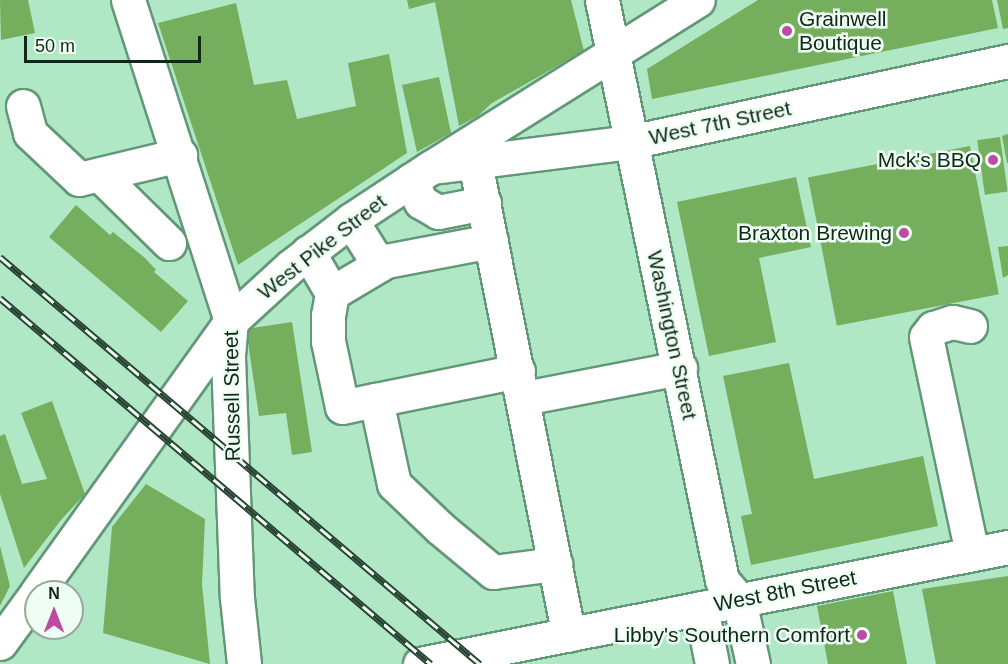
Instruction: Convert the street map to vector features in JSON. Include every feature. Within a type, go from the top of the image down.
[{"type":"street","name":"Russell Street","points":[[128,0],[180,155],[231,321],[228,357],[237,598],[243,664]]},
{"type":"street","name":"Washington Street","points":[[602,0],[611,54],[680,368],[722,580],[739,600],[753,664]]},
{"type":"street","name":"West Pike Street","points":[[46,580],[231,321],[308,252],[420,174],[698,0]]},
{"type":"street","name":"West 7th Street","points":[[420,174],[475,162],[630,142],[1008,61]]},
{"type":"street","points":[[23,106],[30,133],[89,177],[169,243]]},
{"type":"street","points":[[89,177],[180,155]]},
{"type":"street","points":[[475,162],[569,635]]},
{"type":"street","points":[[420,174],[421,202],[438,212],[483,203]]},
{"type":"street","points":[[351,220],[380,265]]},
{"type":"street","points":[[332,293],[380,265],[491,241]]},
{"type":"street","points":[[308,252],[332,293],[328,315],[328,342],[342,407],[376,400],[680,368]]},
{"type":"street","points":[[970,326],[952,322],[933,328],[926,337],[972,554]]},
{"type":"street","points":[[376,400],[394,484],[440,528],[493,572],[555,564]]},
{"type":"street","name":"West 8th Street","points":[[420,664],[1008,547]]},
{"type":"street","points":[[701,608],[712,664]]},
{"type":"street","name":"West Pike Street","points":[[0,643],[24,611]]},
{"type":"building","points":[[0,0],[28,0],[35,33],[1,40]]},
{"type":"building","points":[[407,0],[571,0],[584,51],[492,103],[478,116],[459,126],[435,2],[409,9]]},
{"type":"building","points":[[758,0],[992,0],[998,28],[652,99],[647,69]]},
{"type":"building","points":[[997,0],[1008,0],[1008,28],[1003,29]]},
{"type":"building","points":[[236,3],[254,85],[287,80],[297,119],[356,106],[348,63],[389,54],[407,153],[238,265],[158,23]]},
{"type":"building","points":[[439,77],[451,133],[417,152],[402,85]]},
{"type":"building","points":[[1008,134],[1008,163],[1007,163],[1002,136]]},
{"type":"building","name":"Mck's BBQ","points":[[1000,137],[1008,191],[985,195],[977,140]]},
{"type":"building","name":"Braxton Brewing","points":[[970,146],[999,294],[837,326],[808,177]]},
{"type":"building","points":[[796,177],[811,247],[759,258],[776,342],[709,356],[677,202]]},
{"type":"building","points":[[76,205],[110,235],[113,232],[145,258],[156,270],[154,272],[188,301],[161,332],[49,237]]},
{"type":"building","points":[[1008,246],[1008,275],[1003,278],[998,247]]},
{"type":"building","points":[[292,322],[312,452],[292,455],[286,413],[259,416],[246,329]]},
{"type":"building","points":[[789,363],[814,479],[923,456],[938,526],[751,565],[741,516],[752,514],[723,376]]},
{"type":"building","points":[[52,401],[85,494],[61,520],[24,568],[0,494],[0,436],[5,434],[22,484],[47,479],[21,413]]},
{"type":"building","points":[[146,484],[205,519],[202,584],[210,664],[103,633],[112,527]]},
{"type":"building","points":[[0,546],[10,586],[0,606]]},
{"type":"building","points":[[1008,576],[1008,664],[936,664],[922,589]]},
{"type":"building","name":"Libby's Southern Comfort","points":[[893,591],[907,664],[828,664],[817,606]]},
{"type":"railway","points":[[0,257],[480,664]]},
{"type":"railway","points":[[0,298],[431,664]]},
{"type":"place","name":"Grainwell Boutique","points":[[787,31]]},
{"type":"place","name":"Mck's BBQ","points":[[993,160]]},
{"type":"place","name":"Braxton Brewing","points":[[904,233]]},
{"type":"place","name":"Libby's Southern Comfort","points":[[862,635]]}]
